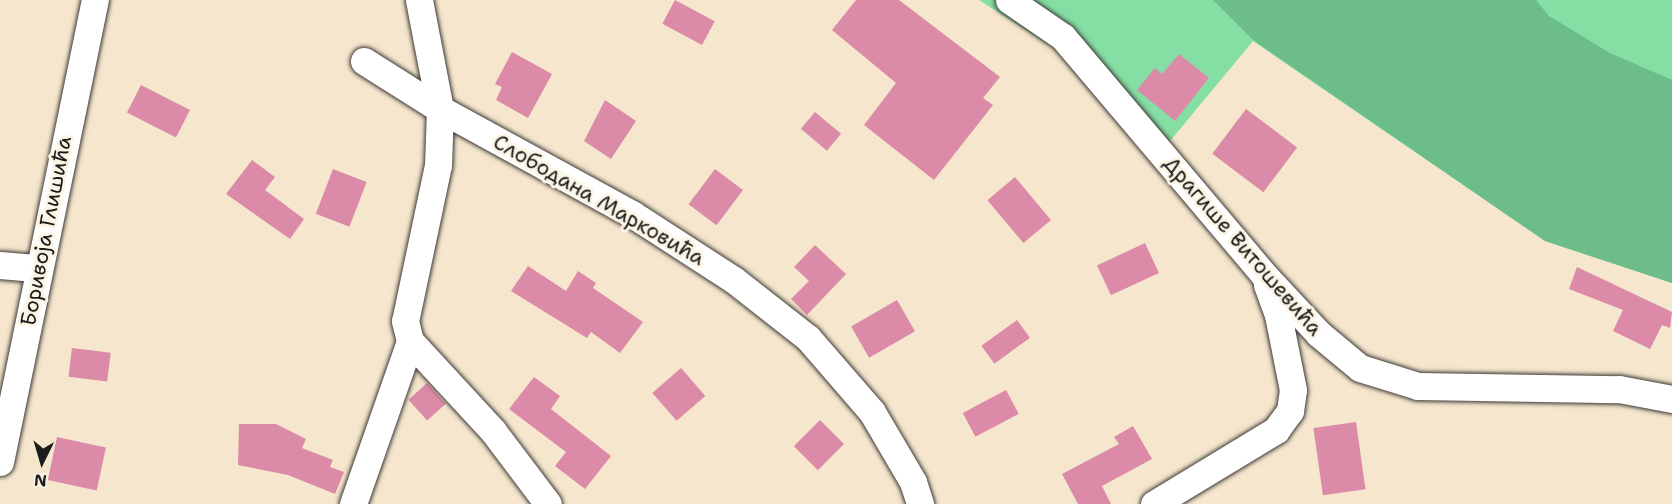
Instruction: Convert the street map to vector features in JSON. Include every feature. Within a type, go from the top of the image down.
[{"type":"street","name":"Боривоја Глишића","points":[[0,462],[38,268],[95,0]]},
{"type":"street","points":[[419,0],[440,109],[438,165],[408,291],[405,321],[410,341],[493,431],[548,504]]},
{"type":"street","name":"Драгише Витошевића","points":[[1009,0],[1063,37],[1264,275],[1319,334],[1360,368],[1418,386],[1620,389],[1672,399]]},
{"type":"street","name":"Слободана Марковића","points":[[364,61],[440,109],[633,214],[734,280],[808,338],[872,412],[914,482],[920,504]]},
{"type":"street","points":[[0,265],[38,268]]},
{"type":"street","points":[[1154,504],[1276,430],[1290,411],[1293,390],[1278,315],[1264,275]]},
{"type":"street","points":[[353,504],[410,341]]},
{"type":"green space","points":[[979,0],[1672,0],[1672,283],[1545,241],[1253,41],[1156,158],[1066,56]]},
{"type":"green space","points":[[1213,0],[1536,0],[1549,16],[1610,53],[1672,80],[1672,283],[1545,241],[1253,40]]},
{"type":"building","points":[[675,0],[715,21],[702,45],[662,24]]},
{"type":"building","points":[[856,0],[899,0],[1000,77],[983,98],[993,105],[934,180],[864,125],[896,83],[832,30]]},
{"type":"building","points":[[512,52],[552,74],[528,118],[496,100],[502,87],[495,84]]},
{"type":"building","points":[[1179,54],[1209,78],[1175,121],[1137,90],[1155,68],[1162,74]]},
{"type":"building","points":[[141,85],[190,110],[176,138],[127,113]]},
{"type":"building","points":[[605,100],[636,121],[611,159],[584,141]]},
{"type":"building","points":[[1246,109],[1297,148],[1263,192],[1212,154]]},
{"type":"building","points":[[815,112],[841,134],[827,151],[801,129]]},
{"type":"building","points":[[252,160],[275,177],[265,190],[304,219],[290,239],[226,194]]},
{"type":"building","points":[[333,169],[367,182],[349,227],[316,214]]},
{"type":"building","points":[[715,169],[743,190],[716,225],[689,204]]},
{"type":"building","points":[[1015,177],[1051,220],[1023,243],[987,200]]},
{"type":"building","points":[[1145,243],[1159,273],[1111,295],[1097,265]]},
{"type":"building","points":[[815,245],[846,274],[807,315],[791,299],[809,281],[794,267]]},
{"type":"building","points":[[528,266],[566,291],[578,271],[596,283],[593,288],[643,322],[620,353],[591,332],[587,338],[511,291]]},
{"type":"building","points":[[1577,267],[1672,312],[1670,328],[1662,325],[1650,349],[1613,331],[1623,310],[1569,289]]},
{"type":"building","points":[[897,300],[915,331],[869,358],[851,326]]},
{"type":"building","points":[[1017,320],[1030,338],[994,364],[981,346]]},
{"type":"building","points":[[72,348],[111,353],[107,382],[68,377]]},
{"type":"building","points":[[681,368],[705,396],[677,421],[652,393]]},
{"type":"building","points":[[534,377],[560,396],[551,409],[611,456],[585,489],[555,466],[566,452],[509,409]]},
{"type":"building","points":[[427,383],[446,404],[427,421],[408,400]]},
{"type":"building","points":[[1006,390],[1019,414],[975,437],[963,413]]},
{"type":"building","points":[[820,420],[844,444],[818,470],[794,446]]},
{"type":"building","points":[[1356,422],[1365,489],[1323,495],[1313,428]]},
{"type":"building","points":[[239,424],[276,424],[306,439],[302,448],[333,460],[330,467],[344,472],[335,494],[288,475],[238,465]]},
{"type":"building","points":[[1133,426],[1152,459],[1102,486],[1111,504],[1078,504],[1062,474],[1119,444],[1114,437]]},
{"type":"building","points":[[57,437],[106,447],[97,490],[48,480]]}]
